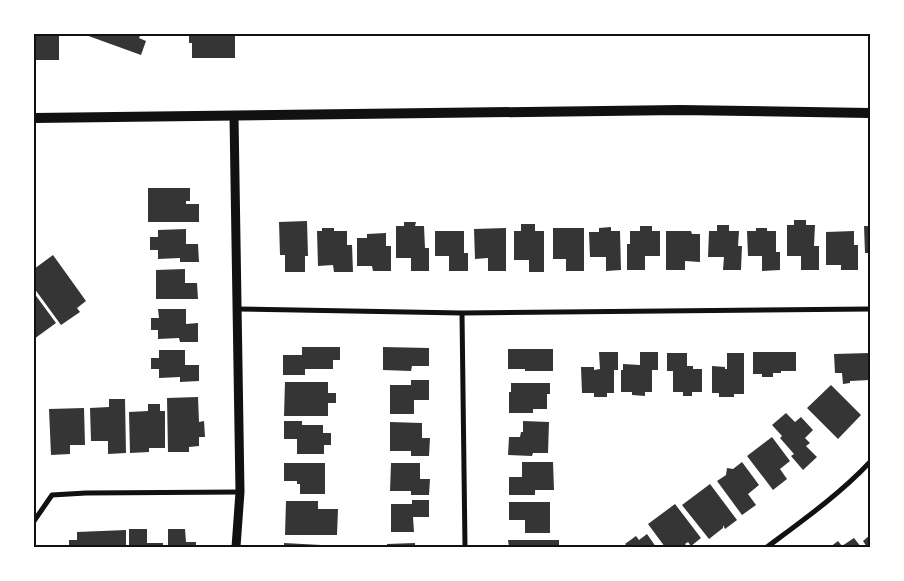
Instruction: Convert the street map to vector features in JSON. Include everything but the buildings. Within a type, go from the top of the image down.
[{"type":"main road","points":[[34,118],[680,110],[870,113]]},
{"type":"street","points":[[234,116],[240,492],[236,547]]},
{"type":"street","points":[[237,309],[462,313],[870,309]]},
{"type":"street","points":[[462,313],[465,547]]},
{"type":"street","points":[[767,547],[810,515],[870,462]]},
{"type":"street","points":[[34,521],[52,495],[240,492]]}]
